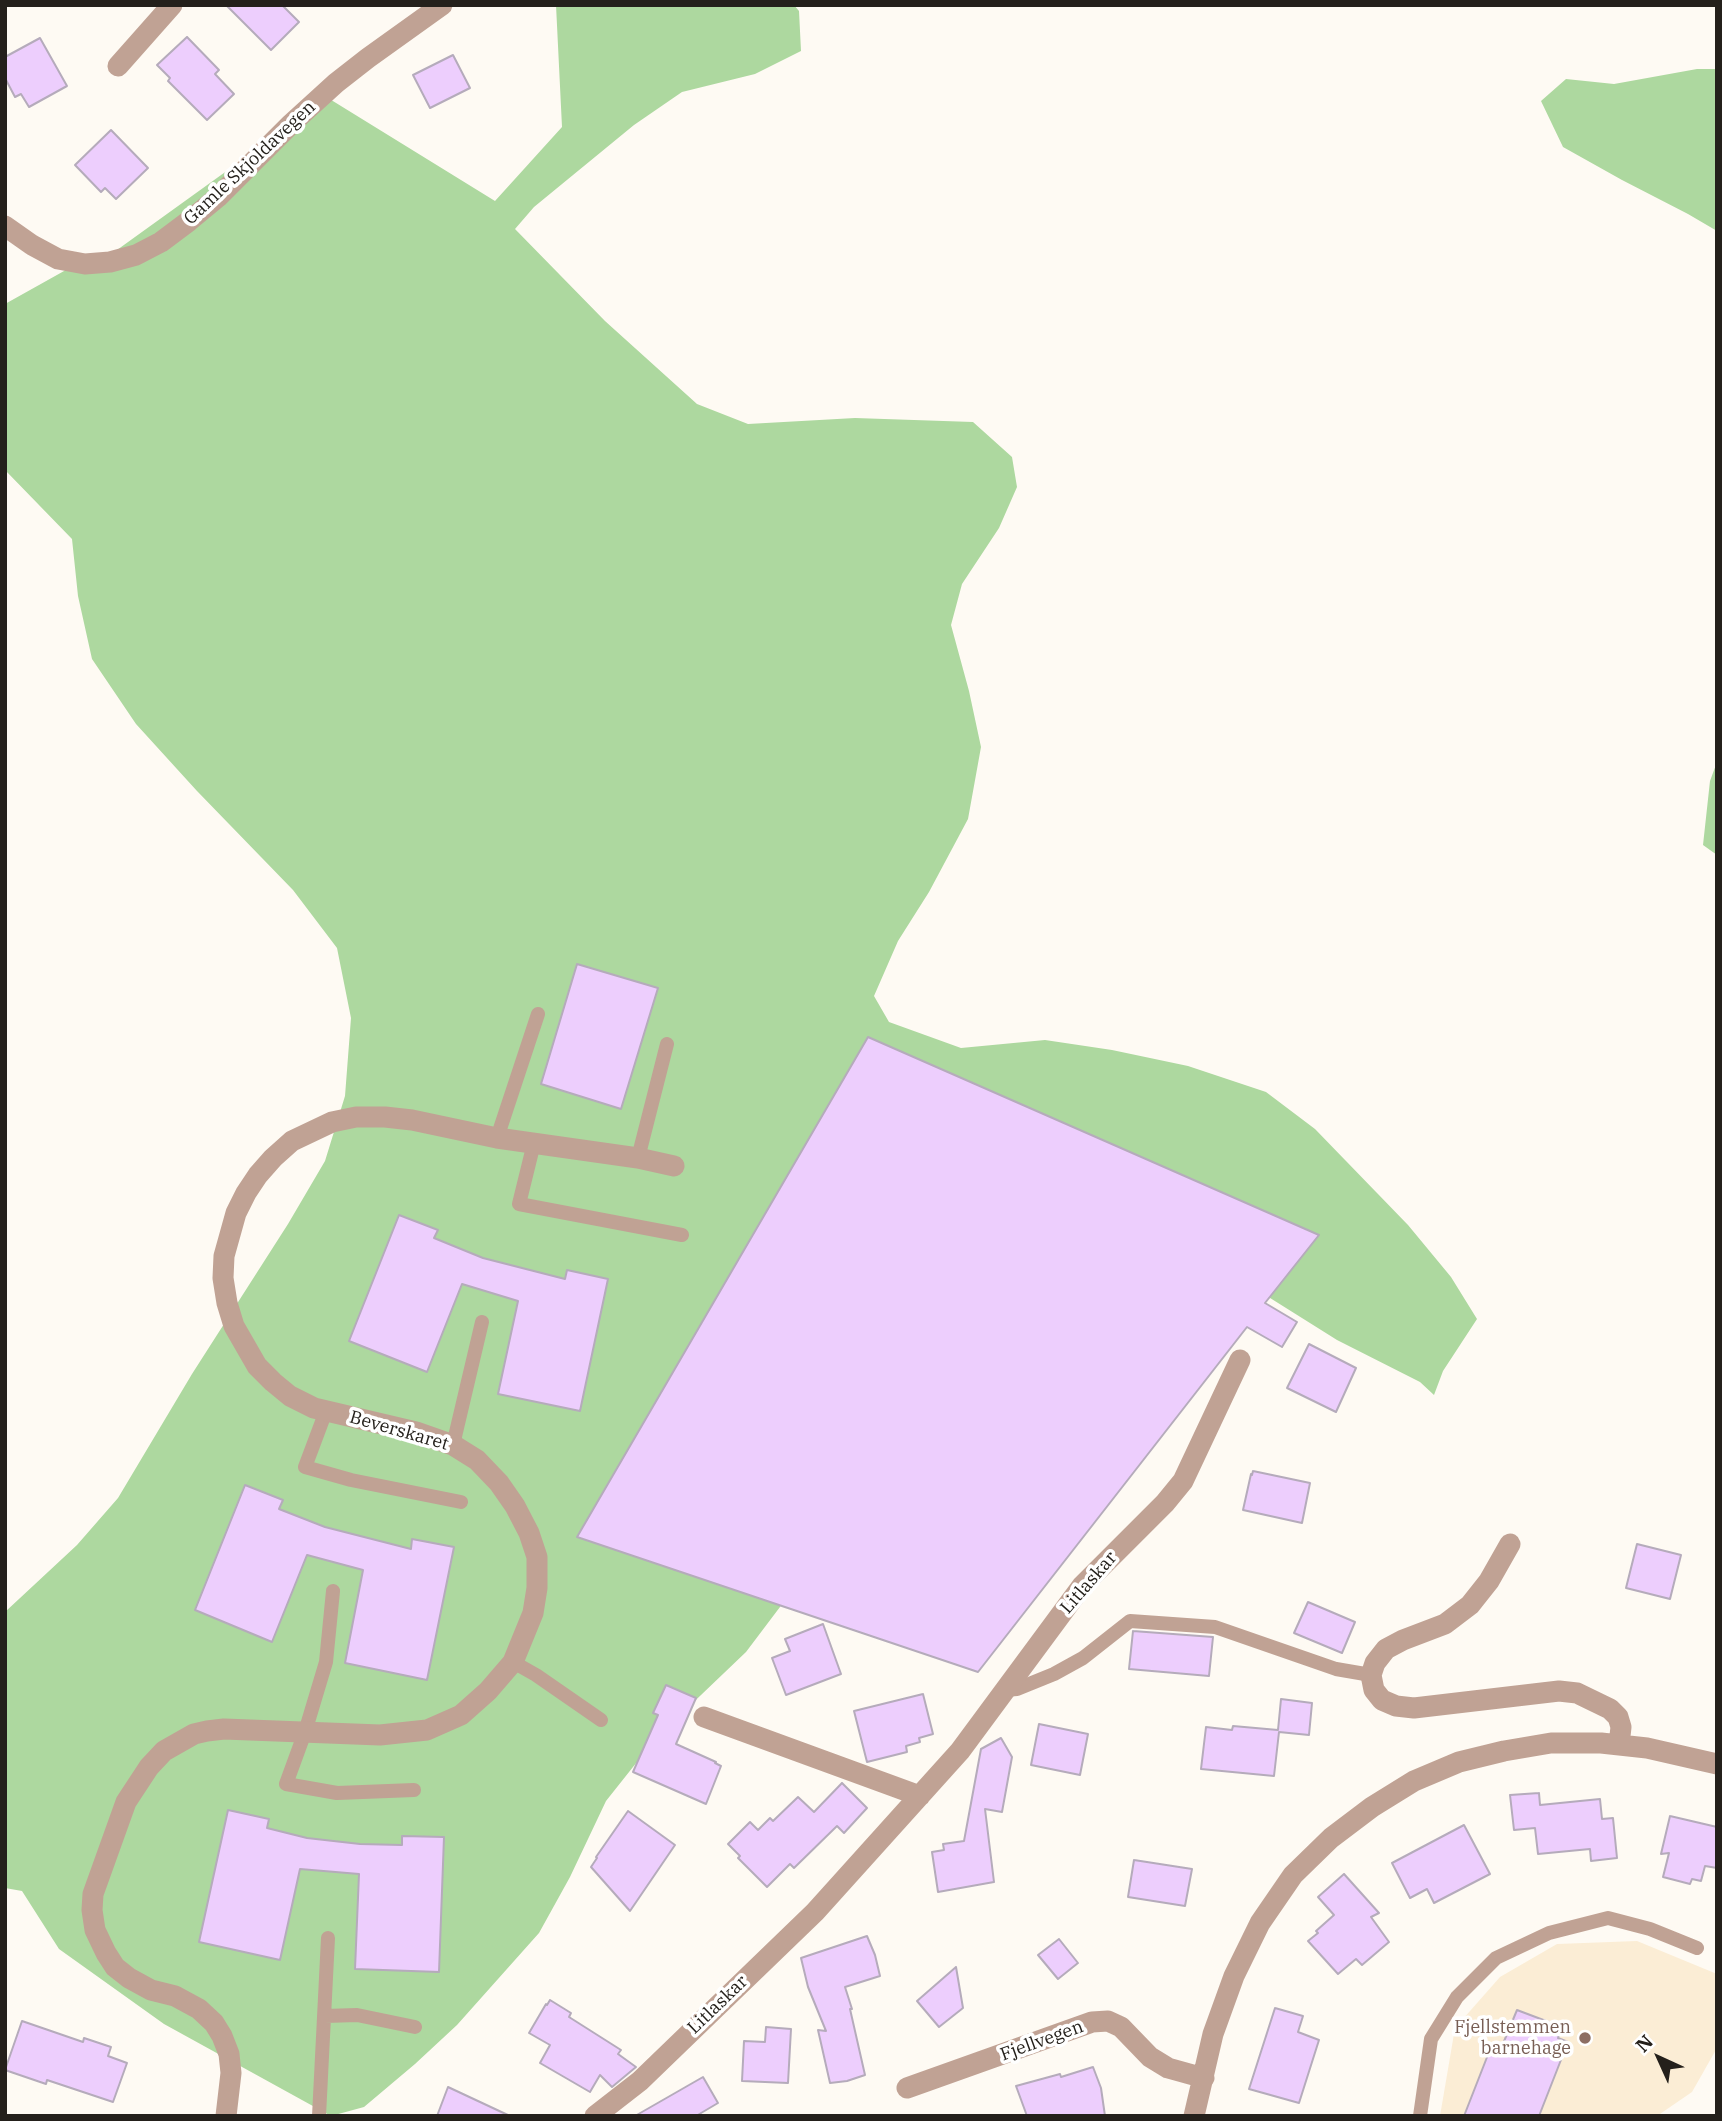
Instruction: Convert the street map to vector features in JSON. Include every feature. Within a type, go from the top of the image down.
[{"type":"street","points":[[118,66],[172,5]]},
{"type":"street","name":"Gamle Skjoldavegen","points":[[5,226],[58,259],[85,264],[110,262],[145,251],[161,242],[218,197],[336,83],[442,5]]},
{"type":"street","name":"Beverskaret","points":[[226,2116],[231,2073],[229,2054],[214,2023],[199,2009],[175,1996],[139,1985],[116,1966],[95,1930],[93,1894],[126,1802],[149,1767],[164,1751],[194,1734],[225,1729],[380,1735],[427,1730],[461,1715],[488,1691],[513,1662],[533,1613],[537,1588],[537,1557],[529,1533],[516,1506],[477,1460],[453,1444],[416,1432],[314,1408],[273,1382],[257,1366],[234,1326],[223,1278],[224,1256],[232,1224],[246,1193],[272,1158],[292,1141],[332,1122],[356,1117],[412,1120],[497,1138],[638,1158],[674,1166]]},
{"type":"street","name":"Litlaskar","points":[[595,2116],[640,2081],[816,1912],[960,1751],[1082,1586],[1165,1503],[1183,1480],[1240,1360]]},
{"type":"street","points":[[1510,1544],[1489,1581],[1470,1605],[1445,1624],[1386,1649],[1375,1663],[1371,1675],[1374,1690],[1382,1700],[1396,1706],[1414,1708],[1559,1692],[1577,1693],[1609,1709],[1618,1717],[1621,1727],[1619,1745]]},
{"type":"street","points":[[704,1717],[920,1796]]},
{"type":"street","points":[[1194,2116],[1217,2023],[1234,1976],[1260,1923],[1293,1875],[1331,1838],[1372,1807],[1414,1781],[1459,1762],[1551,1743],[1647,1748],[1717,1764]]},
{"type":"street","name":"Fjellvegen","points":[[908,2088],[1092,2022],[1108,2021],[1121,2027],[1150,2057],[1168,2068],[1204,2078]]},
{"type":"lane","points":[[497,1138],[538,1014]]},
{"type":"lane","points":[[638,1158],[667,1044]]},
{"type":"lane","points":[[534,1143],[519,1204],[682,1236]]},
{"type":"lane","points":[[453,1444],[482,1322]]},
{"type":"lane","points":[[326,1411],[305,1467],[351,1480],[461,1502]]},
{"type":"lane","points":[[332,1591],[326,1662],[286,1784],[337,1793],[414,1790]]},
{"type":"lane","points":[[1005,1690],[1030,1684],[1083,1658],[1130,1621],[1215,1627],[1336,1669],[1371,1675]]},
{"type":"lane","points":[[513,1662],[601,1720]]},
{"type":"lane","points":[[1420,2116],[1431,2039],[1457,1997],[1496,1958],[1549,1933],[1608,1919],[1650,1929],[1697,1948]]},
{"type":"lane","points":[[319,2116],[328,1938]]},
{"type":"lane","points":[[325,2016],[357,2015],[415,2027]]},
{"type":"shaded area","name":"Fjellstemmen barnehage","points":[[1637,1941],[1717,1974],[1717,2048],[1692,2092],[1657,2116],[1440,2116],[1455,2028],[1500,1977],[1557,1944]]},
{"type":"green space","points":[[556,5],[794,5],[799,11],[801,51],[755,74],[682,92],[634,125],[534,207],[515,229],[605,321],[697,404],[748,424],[855,418],[973,422],[1012,457],[1017,487],[999,528],[962,584],[951,625],[981,747],[968,819],[929,892],[898,941],[874,996],[889,1022],[961,1048],[1045,1040],[1112,1050],[1188,1066],[1266,1092],[1315,1129],[1408,1225],[1451,1277],[1477,1319],[1443,1371],[1434,1395],[1420,1382],[1337,1340],[1243,1281],[783,1603],[746,1652],[656,1738],[606,1801],[570,1877],[539,1933],[457,2025],[415,2064],[364,2107],[331,2116],[164,2024],[59,1949],[22,1891],[5,1888],[5,1612],[77,1545],[118,1498],[325,1161],[345,1096],[351,1018],[337,948],[293,890],[136,724],[92,659],[78,596],[72,539],[5,470],[5,304],[73,266],[110,255],[328,98],[495,201],[562,127]]},
{"type":"green space","points":[[1697,69],[1717,69],[1717,231],[1563,147],[1541,101],[1566,79],[1614,84]]},
{"type":"green space","points":[[1717,762],[1717,855],[1703,845],[1710,781]]},
{"type":"building","points":[[226,5],[282,5],[299,22],[271,50]]},
{"type":"building","points":[[187,37],[219,70],[215,74],[234,94],[207,120],[168,81],[170,78],[157,65]]},
{"type":"building","points":[[40,38],[67,86],[29,107],[21,94],[15,97],[5,78],[5,57]]},
{"type":"building","points":[[453,55],[470,88],[430,108],[413,75]]},
{"type":"building","points":[[111,130],[148,168],[116,199],[105,188],[101,192],[75,165]]},
{"type":"building","points":[[577,964],[658,988],[621,1109],[541,1084]]},
{"type":"building","points":[[868,1037],[1319,1235],[1265,1303],[1297,1322],[1282,1347],[1247,1327],[978,1672],[577,1537]]},
{"type":"building","points":[[399,1215],[438,1230],[434,1238],[483,1258],[565,1279],[567,1270],[608,1279],[580,1411],[498,1394],[518,1301],[462,1284],[427,1372],[349,1341]]},
{"type":"building","points":[[1309,1344],[1356,1368],[1336,1412],[1287,1388]]},
{"type":"building","points":[[1253,1471],[1310,1483],[1302,1523],[1243,1510]]},
{"type":"building","points":[[245,1485],[283,1500],[279,1509],[325,1527],[411,1549],[412,1539],[454,1547],[427,1680],[345,1663],[363,1570],[307,1555],[272,1642],[195,1610]]},
{"type":"building","points":[[1637,1544],[1681,1555],[1670,1599],[1626,1588]]},
{"type":"building","points":[[1308,1602],[1355,1622],[1342,1653],[1294,1633]]},
{"type":"building","points":[[823,1624],[841,1674],[786,1695],[772,1658],[790,1651],[785,1639]]},
{"type":"building","points":[[1133,1631],[1213,1637],[1209,1676],[1129,1669]]},
{"type":"building","points":[[666,1685],[696,1698],[676,1744],[721,1766],[706,1804],[633,1772],[658,1715],[653,1713]]},
{"type":"building","points":[[923,1694],[933,1734],[906,1746],[907,1752],[867,1762],[854,1711]]},
{"type":"building","points":[[1281,1699],[1312,1703],[1309,1735],[1279,1732],[1274,1776],[1201,1769],[1206,1727],[1232,1730],[1233,1726],[1278,1730]]},
{"type":"building","points":[[1039,1724],[1088,1734],[1080,1775],[1031,1765]]},
{"type":"building","points":[[1001,1738],[1012,1757],[1002,1812],[985,1809],[994,1882],[938,1892],[932,1852],[944,1850],[943,1844],[964,1841],[981,1749]]},
{"type":"building","points":[[842,1783],[867,1808],[844,1833],[837,1826],[794,1868],[790,1864],[767,1887],[728,1844],[750,1822],[758,1830],[770,1818],[773,1821],[798,1797],[814,1812]]},
{"type":"building","points":[[1539,1793],[1540,1805],[1600,1799],[1602,1819],[1613,1818],[1617,1858],[1591,1861],[1590,1849],[1538,1854],[1535,1828],[1514,1830],[1510,1795]]},
{"type":"building","points":[[228,1810],[269,1819],[267,1828],[307,1838],[402,1845],[402,1836],[444,1837],[439,1972],[355,1969],[359,1874],[300,1869],[280,1960],[199,1942]]},
{"type":"building","points":[[628,1811],[675,1845],[630,1911],[591,1867]]},
{"type":"building","points":[[1670,1816],[1717,1827],[1717,1868],[1705,1866],[1701,1881],[1692,1879],[1690,1884],[1663,1877],[1669,1853],[1661,1854]]},
{"type":"building","points":[[1464,1825],[1490,1874],[1434,1903],[1427,1889],[1410,1898],[1392,1863]]},
{"type":"building","points":[[1134,1860],[1192,1869],[1185,1906],[1128,1897]]},
{"type":"building","points":[[1344,1874],[1379,1913],[1371,1917],[1389,1942],[1362,1965],[1356,1959],[1338,1974],[1308,1941],[1334,1915],[1318,1897]]},
{"type":"building","points":[[867,1936],[880,1976],[845,1987],[865,2075],[830,2083],[818,2030],[826,2031],[808,1987],[801,1958]]},
{"type":"building","points":[[1059,1939],[1078,1963],[1058,1979],[1038,1955]]},
{"type":"building","points":[[956,1967],[963,2008],[939,2027],[917,2001]]},
{"type":"building","points":[[550,2000],[571,2013],[569,2017],[621,2050],[618,2054],[636,2067],[612,2087],[600,2075],[590,2092],[540,2063],[550,2045],[529,2033]]},
{"type":"building","points":[[1275,2008],[1303,2016],[1298,2032],[1319,2040],[1299,2103],[1249,2089]]},
{"type":"building","points":[[1517,2010],[1562,2027],[1558,2038],[1568,2042],[1539,2116],[1464,2116],[1491,2047],[1500,2051]]},
{"type":"building","points":[[22,2021],[83,2042],[84,2038],[111,2047],[108,2056],[127,2063],[113,2102],[47,2080],[46,2084],[5,2070]]},
{"type":"building","points":[[766,2027],[791,2029],[788,2083],[742,2081],[744,2041],[765,2042]]},
{"type":"building","points":[[1093,2067],[1101,2088],[1105,2116],[1027,2116],[1016,2086]]},
{"type":"building","points":[[703,2077],[718,2103],[696,2116],[635,2116]]},
{"type":"building","points":[[448,2087],[510,2116],[437,2116]]},
{"type":"place","name":"Fjellstemmen barnehage","points":[[1585,2038]]}]
